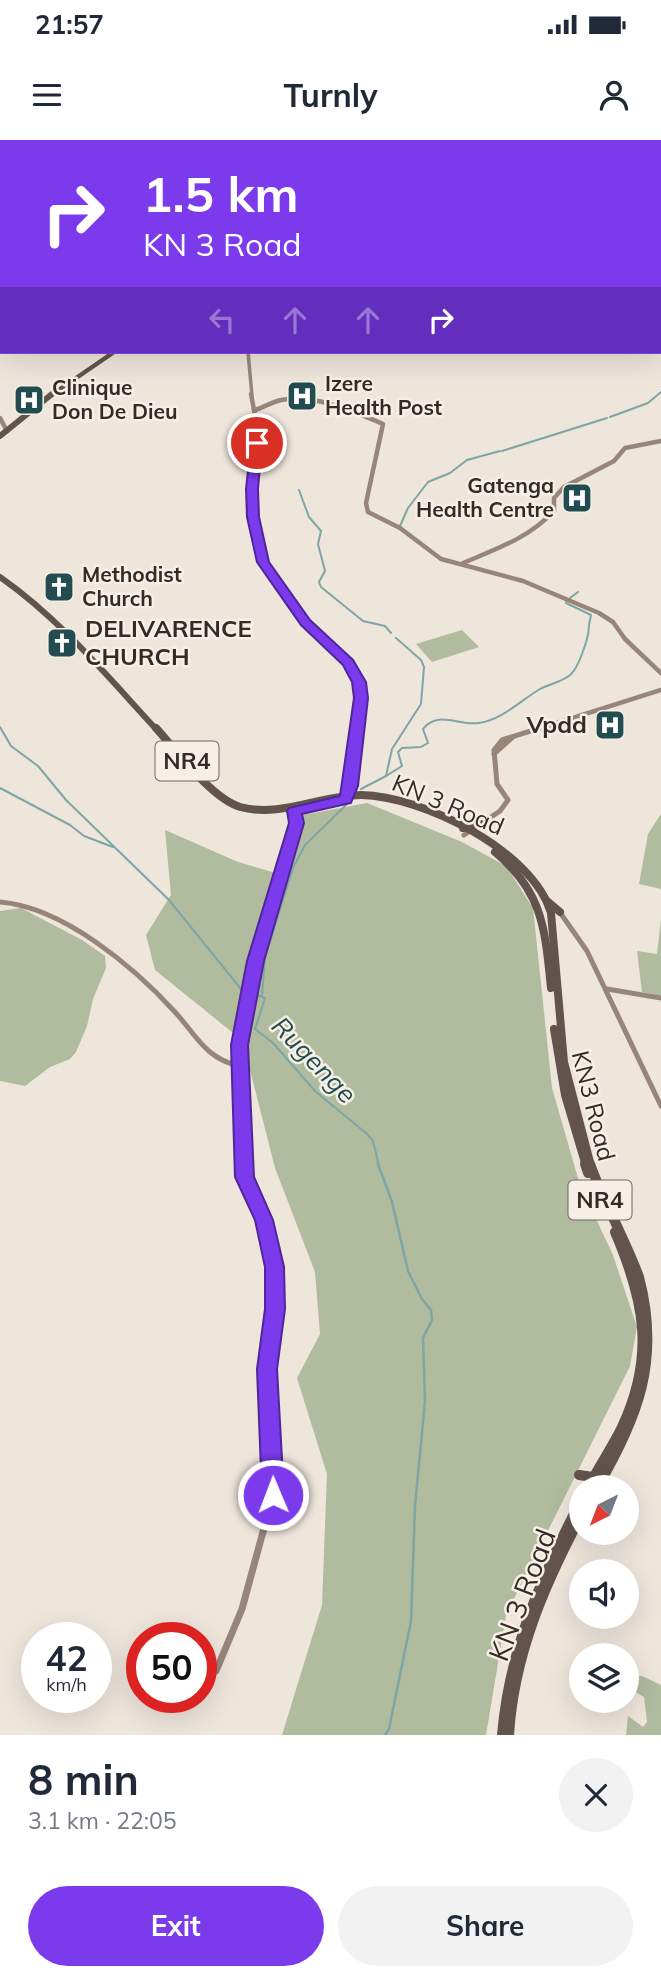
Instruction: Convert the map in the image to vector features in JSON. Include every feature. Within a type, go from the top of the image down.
[{"type":"highway","points":[[0,435],[55,391],[109,354]]},
{"type":"highway","name":"KN 3 Road","points":[[0,580],[39,610],[214,797],[236,809],[252,813],[294,810],[351,793],[422,817]]},
{"type":"highway","name":"KN 3 Road","points":[[294,810],[351,793],[369,795],[411,807],[484,839],[516,860],[550,907]]},
{"type":"highway","name":"KN3 Road","points":[[422,817],[468,833],[505,859],[550,907],[545,925],[553,1023],[561,1073],[579,1137]]},
{"type":"highway","points":[[468,833],[482,824]]},
{"type":"highway","points":[[482,824],[484,839]]},
{"type":"highway","name":"NR4","points":[[550,907],[559,1027],[579,1137],[596,1181],[635,1262],[645,1293],[652,1330],[652,1361],[645,1395],[630,1430],[599,1475]]},
{"type":"highway","points":[[502,1735],[505,1698],[517,1648],[540,1587],[569,1525]]},
{"type":"highway","name":"KN 3 Road","points":[[509,1735],[514,1683],[523,1650],[539,1604],[569,1541]]},
{"type":"main road","points":[[248,354],[257,426],[253,517],[263,562],[305,622],[346,659],[360,686],[360,713],[351,793]]},
{"type":"main road","points":[[255,410],[279,400],[295,399],[340,408],[383,425],[366,510],[400,528],[436,556],[523,581],[599,613],[613,622],[625,639],[661,673]]},
{"type":"main road","points":[[0,418],[7,429]]},
{"type":"main road","points":[[461,564],[519,539],[542,524],[554,511],[554,498],[564,488],[614,461],[625,448],[661,441]]},
{"type":"main road","points":[[468,565],[475,560]]},
{"type":"main road","points":[[468,833],[499,811],[508,800],[497,783],[494,754],[515,735],[661,690]]},
{"type":"main road","points":[[217,1669],[242,1609],[273,1495],[267,1369],[275,1309],[274,1267],[264,1220],[244,1177],[244,1120],[239,1066],[240,1045],[256,961],[296,823],[294,810]]},
{"type":"main road","points":[[0,902],[10,901],[39,908],[101,949],[168,1004],[217,1059],[239,1066]]},
{"type":"main road","points":[[550,907],[588,953],[607,989],[631,1048],[661,1106]]},
{"type":"main road","points":[[607,989],[661,998]]},
{"type":"green space","points":[[462,630],[479,647],[432,662],[416,644]]},
{"type":"green space","points":[[367,803],[462,842],[506,866],[533,908],[552,1088],[580,1185],[613,1255],[637,1327],[630,1366],[576,1475],[569,1475],[569,1488],[506,1615],[486,1735],[282,1735],[322,1605],[327,1474],[297,1378],[320,1334],[315,1272],[275,1168],[248,1062],[248,1045],[155,970],[146,935],[171,895],[165,830],[238,862],[276,873],[289,863],[303,815]]},
{"type":"green space","points":[[661,814],[661,889],[639,884],[648,834]]},
{"type":"green space","points":[[21,908],[82,940],[105,956],[106,968],[76,1052],[70,1059],[50,1067],[25,1086],[0,1081],[0,911]]},
{"type":"green space","points":[[661,919],[661,996],[642,992],[637,951],[657,954]]},
{"type":"green space","points":[[639,1676],[661,1685],[661,1735],[626,1735],[628,1716],[643,1727],[647,1722],[644,1697],[639,1694]]},
{"type":"waterway","points":[[610,417],[648,403],[661,392]]},
{"type":"waterway","points":[[502,451],[607,418]]},
{"type":"waterway","points":[[400,526],[408,508],[428,482],[450,473],[467,460],[500,451]]},
{"type":"waterway","points":[[299,490],[309,517],[321,531],[318,544],[325,571],[319,582],[321,587],[363,621],[385,626],[391,633]]},
{"type":"waterway","points":[[570,598],[578,592]]},
{"type":"waterway","points":[[567,600],[566,603],[591,615],[589,625]]},
{"type":"waterway","points":[[386,776],[402,766],[398,752],[402,748],[421,747],[428,743],[423,729],[429,723],[435,720],[471,723],[488,721],[504,714],[540,689],[567,677],[580,660],[589,626]]},
{"type":"waterway","points":[[386,776],[392,749],[421,704],[424,667],[421,660],[396,638]]},
{"type":"waterway","name":"Rugenge","points":[[0,727],[11,746],[38,766],[66,800],[169,900],[241,989],[265,998],[255,1029],[273,1043],[315,1091],[367,1134],[373,1141],[379,1166]]},
{"type":"waterway","points":[[361,789],[386,776]]},
{"type":"waterway","points":[[0,788],[70,825],[84,836],[113,847]]},
{"type":"waterway","points":[[262,995],[265,957],[293,868],[305,845],[349,802]]},
{"type":"waterway","name":"Rugenge","points":[[378,1164],[392,1202],[408,1271],[422,1299],[431,1310],[432,1320],[423,1338],[425,1401],[415,1506],[411,1621],[389,1729],[385,1735]]},
{"type":"place","name":"Izere Health Post","points":[[302,396]]},
{"type":"place","name":"Clinique Don De Dieu","points":[[29,400]]},
{"type":"place","name":"Gatenga Health Centre","points":[[577,498]]},
{"type":"place","name":"Methodist Church","points":[[59,587]]},
{"type":"place","name":"DELIVARENCE CHURCH","points":[[62,643]]},
{"type":"place","name":"Vpdd","points":[[610,725]]},
{"type":"route","points":[[257,443],[252,489],[253,517],[263,562],[305,622],[349,663],[359,682],[361,698],[346,799],[294,811],[297,819],[256,961],[240,1045],[244,1177],[264,1220],[274,1267],[275,1309],[267,1369],[273,1495]]}]
